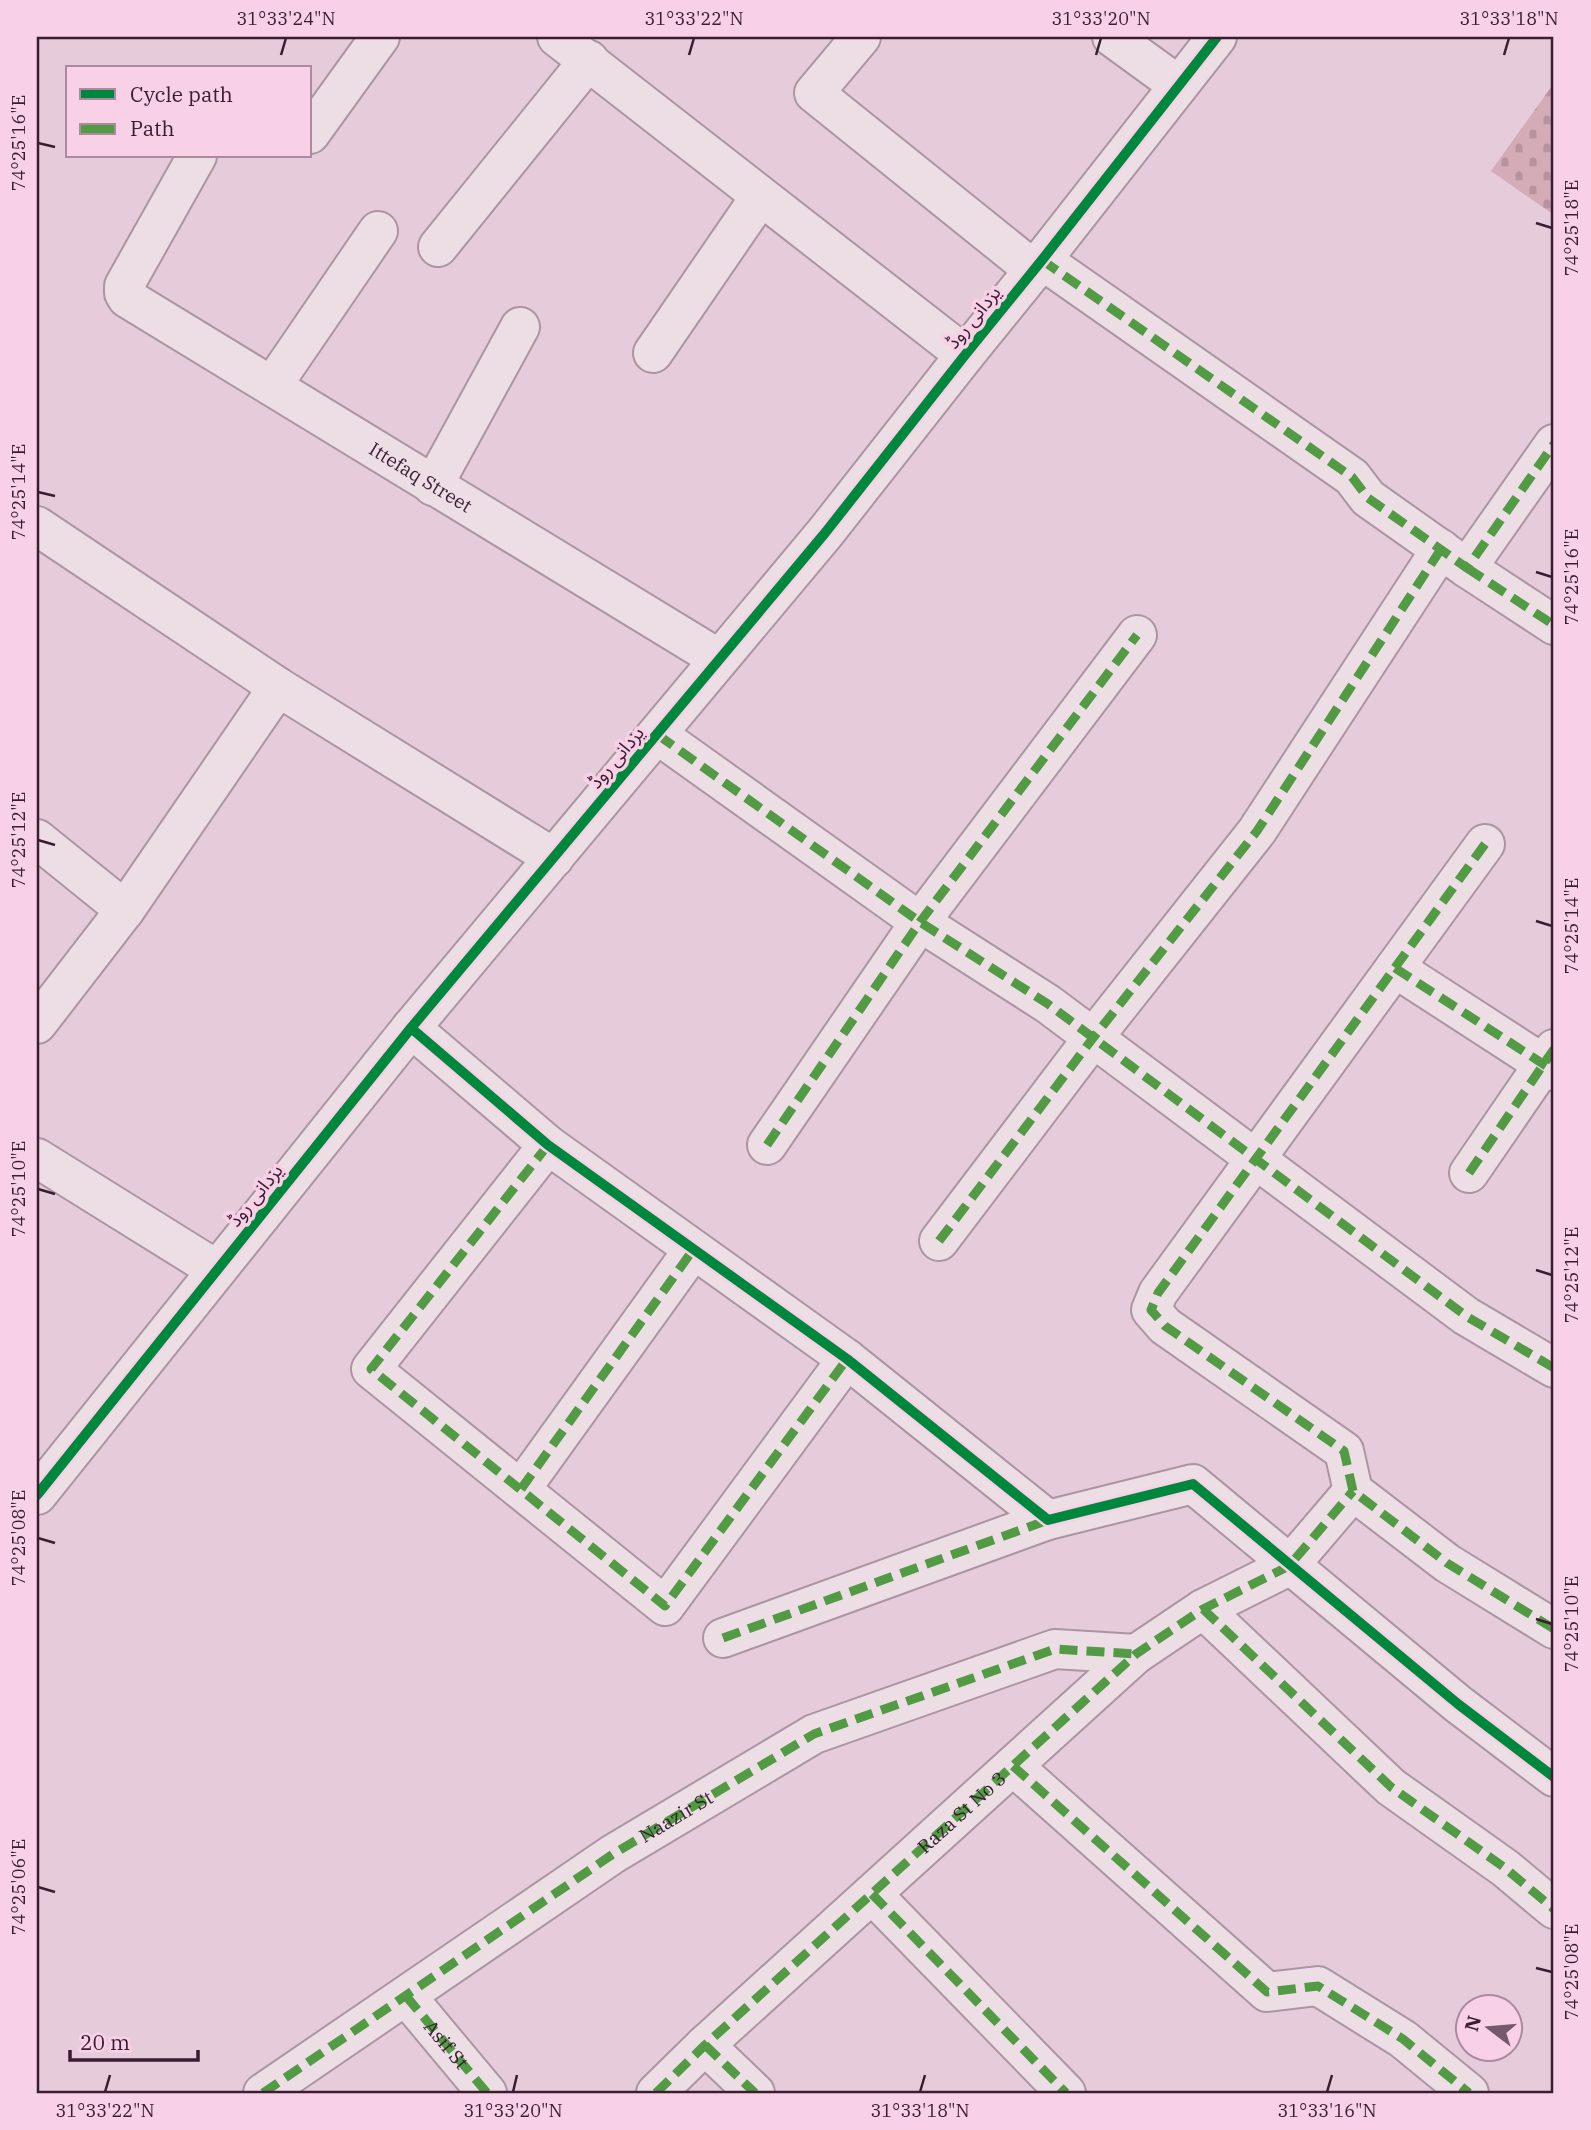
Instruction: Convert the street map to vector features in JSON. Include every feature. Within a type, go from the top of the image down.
[{"type":"street","points":[[312,131],[380,37]]},
{"type":"street","points":[[556,37],[965,355]]},
{"type":"street","points":[[861,37],[814,93],[1038,265],[1352,477],[1368,498],[1554,625]]},
{"type":"street","points":[[1112,37],[1178,85]]},
{"type":"street","name":"یزدانی روڈ","points":[[37,1495],[411,1028],[825,533],[1217,37]]},
{"type":"street","points":[[438,247],[589,60]]},
{"type":"street","name":"Ittefaq Street","points":[[197,158],[124,286],[127,298],[719,659]]},
{"type":"street","points":[[653,353],[760,197]]},
{"type":"street","points":[[272,386],[378,231]]},
{"type":"street","points":[[433,486],[520,327]]},
{"type":"street","points":[[939,1241],[1093,1038],[1257,831],[1454,559],[1554,444]]},
{"type":"street","points":[[37,526],[278,687],[554,858]]},
{"type":"street","points":[[767,1145],[920,922],[1137,635]]},
{"type":"street","points":[[37,1024],[125,911],[278,687]]},
{"type":"street","points":[[657,735],[920,922],[1048,1004],[1466,1316],[1554,1368]]},
{"type":"street","points":[[37,839],[125,911]]},
{"type":"street","points":[[1485,844],[1158,1293],[1151,1310],[1165,1326],[1343,1451],[1353,1491],[1447,1563],[1554,1629]]},
{"type":"street","points":[[1395,968],[1551,1061],[1469,1173]]},
{"type":"street","points":[[411,1028],[548,1145],[848,1359],[1048,1520]]},
{"type":"street","points":[[548,1145],[371,1368],[666,1606],[848,1359]]},
{"type":"street","points":[[37,1158],[217,1270]]},
{"type":"street","points":[[521,1489],[693,1250]]},
{"type":"street","points":[[723,1638],[1048,1520],[1193,1484],[1289,1566],[1554,1777]]},
{"type":"street","points":[[1289,1566],[1353,1491]]},
{"type":"street","name":"Raza St No 3","points":[[656,2093],[705,2045],[1136,1654],[1203,1609],[1289,1566]]},
{"type":"street","points":[[1203,1609],[1391,1787],[1505,1868],[1554,1909]]},
{"type":"street","name":"Naazir St","points":[[263,2093],[613,1854],[814,1734],[1055,1649],[1136,1654]]},
{"type":"street","points":[[1013,1766],[1267,1992],[1318,1986],[1403,2039],[1469,2093]]},
{"type":"street","points":[[872,1894],[1066,2093]]},
{"type":"street","name":"Asif St","points":[[406,1996],[487,2093]]},
{"type":"street","points":[[705,2045],[755,2093]]},
{"type":"green space","points":[[1554,83],[1554,215],[1491,171]]},
{"type":"marked path","points":[[1042,260],[1352,477],[1368,498],[1467,568],[1554,444]]},
{"type":"marked path","points":[[939,1241],[1093,1038],[1257,831],[1441,549]]},
{"type":"marked path","points":[[1467,568],[1554,625]]},
{"type":"marked path","points":[[767,1145],[920,922],[1137,635]]},
{"type":"marked path","points":[[658,735],[920,922],[1048,1004],[1466,1316],[1554,1368]]},
{"type":"marked path","points":[[1485,844],[1158,1293],[1151,1310],[1165,1326],[1344,1451],[1353,1491],[1447,1563],[1554,1629]]},
{"type":"marked path","points":[[1395,968],[1554,1071]]},
{"type":"marked path","points":[[1469,1173],[1554,1049]]},
{"type":"marked path","points":[[548,1145],[371,1369],[665,1606],[847,1359]]},
{"type":"marked path","points":[[521,1489],[693,1250]]},
{"type":"marked path","points":[[656,2093],[705,2045],[1136,1654],[1203,1609],[1289,1566],[1353,1491]]},
{"type":"marked path","points":[[723,1638],[1048,1520]]},
{"type":"marked path","points":[[1203,1609],[1391,1787],[1505,1868],[1554,1909]]},
{"type":"marked path","points":[[263,2093],[613,1854],[814,1734],[1055,1649],[1136,1654]]},
{"type":"marked path","points":[[1013,1766],[1267,1992],[1318,1986],[1403,2039],[1469,2093]]},
{"type":"marked path","points":[[872,1894],[1066,2093]]},
{"type":"marked path","points":[[406,1996],[487,2093]]},
{"type":"marked path","points":[[705,2045],[755,2093]]},
{"type":"cycle path","points":[[37,1495],[411,1028],[825,533],[1217,37]]},
{"type":"cycle path","points":[[411,1028],[548,1145],[847,1359],[1048,1520],[1193,1484],[1458,1704],[1554,1777]]}]
